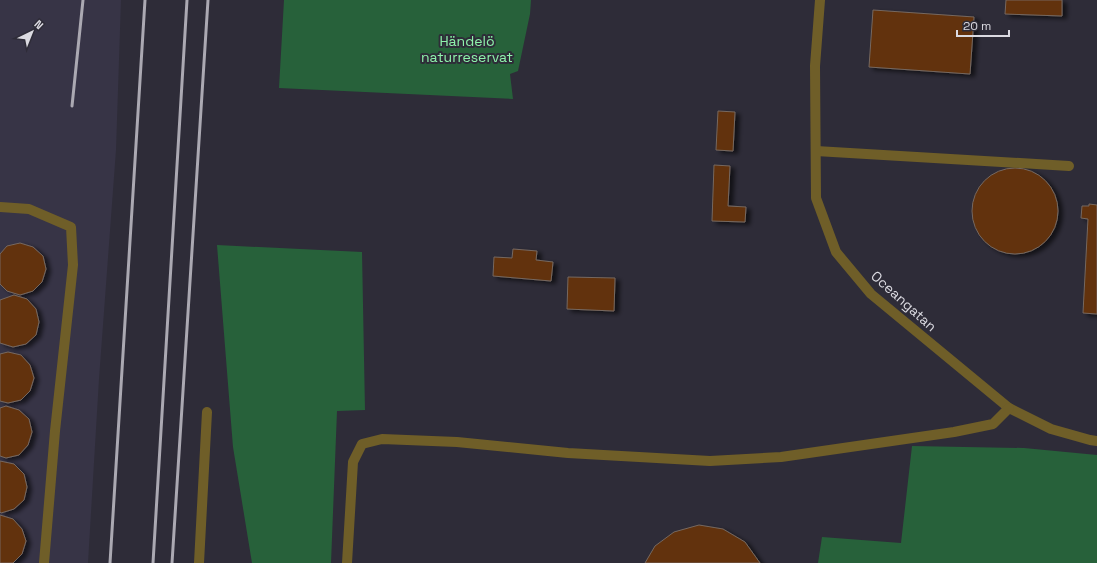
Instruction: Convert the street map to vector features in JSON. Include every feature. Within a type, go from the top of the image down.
[{"type":"street","name":"Oceangatan","points":[[820,0],[815,66],[816,198],[836,252],[871,294],[1009,408],[1051,429],[1097,441]]},
{"type":"street","points":[[816,151],[1069,166]]},
{"type":"street","points":[[0,208],[29,209],[71,227],[73,265],[55,431],[44,563]]},
{"type":"street","points":[[347,563],[353,462],[362,444],[382,439],[457,442],[568,453],[710,461],[781,457],[954,432],[992,424],[1009,408]]},
{"type":"street","points":[[199,563],[208,412]]},
{"type":"shaded area","points":[[0,0],[121,0],[116,150],[99,379],[88,563],[0,563]]},
{"type":"green space","name":"Händelö naturreservat","points":[[284,0],[531,0],[530,14],[518,71],[510,74],[513,99],[279,88]]},
{"type":"green space","points":[[217,245],[362,252],[365,410],[337,411],[331,563],[252,563],[233,447]]},
{"type":"green space","points":[[912,446],[1024,448],[1097,455],[1097,563],[818,563],[822,537],[901,543]]},
{"type":"building","points":[[1006,0],[1062,0],[1062,16],[1005,14]]},
{"type":"building","points":[[873,10],[974,17],[970,74],[869,67]]},
{"type":"building","points":[[718,111],[735,112],[733,151],[716,150]]},
{"type":"building","points":[[714,165],[730,166],[728,206],[746,207],[745,222],[712,221]]},
{"type":"building","points":[[1015,168],[1031,171],[1039,175],[1051,187],[1055,195],[1058,211],[1055,227],[1051,235],[1039,247],[1031,251],[1015,254],[999,251],[991,247],[979,235],[975,227],[972,211],[975,195],[979,187],[991,175],[999,171]]},
{"type":"building","points":[[1089,204],[1097,205],[1097,314],[1083,313],[1088,219],[1081,218],[1082,206],[1089,206]]},
{"type":"building","points":[[20,243],[33,247],[43,256],[46,269],[42,282],[33,291],[20,295],[7,291],[0,284],[0,254],[7,246]]},
{"type":"building","points":[[513,249],[537,251],[536,260],[553,262],[551,281],[493,276],[494,257],[512,258]]},
{"type":"building","points":[[568,277],[615,278],[614,311],[567,309]]},
{"type":"building","points":[[14,295],[27,299],[36,309],[39,322],[36,335],[26,344],[13,347],[0,343],[0,300]]},
{"type":"building","points":[[8,352],[21,355],[30,365],[34,378],[30,391],[21,400],[8,403],[0,401],[0,354]]},
{"type":"building","points":[[6,406],[19,410],[29,419],[32,432],[28,445],[19,455],[6,458],[0,456],[0,408]]},
{"type":"building","points":[[0,461],[14,464],[24,474],[27,487],[24,500],[14,509],[1,513],[0,512]]},
{"type":"building","points":[[0,515],[13,519],[22,529],[26,541],[22,554],[13,563],[0,563]]},
{"type":"building","points":[[699,525],[723,529],[745,542],[760,563],[645,563],[655,546],[674,532]]},
{"type":"railway","points":[[72,106],[83,0]]},
{"type":"railway","points":[[110,563],[145,0]]},
{"type":"railway","points":[[153,563],[187,0]]},
{"type":"railway","points":[[172,563],[208,0]]}]
